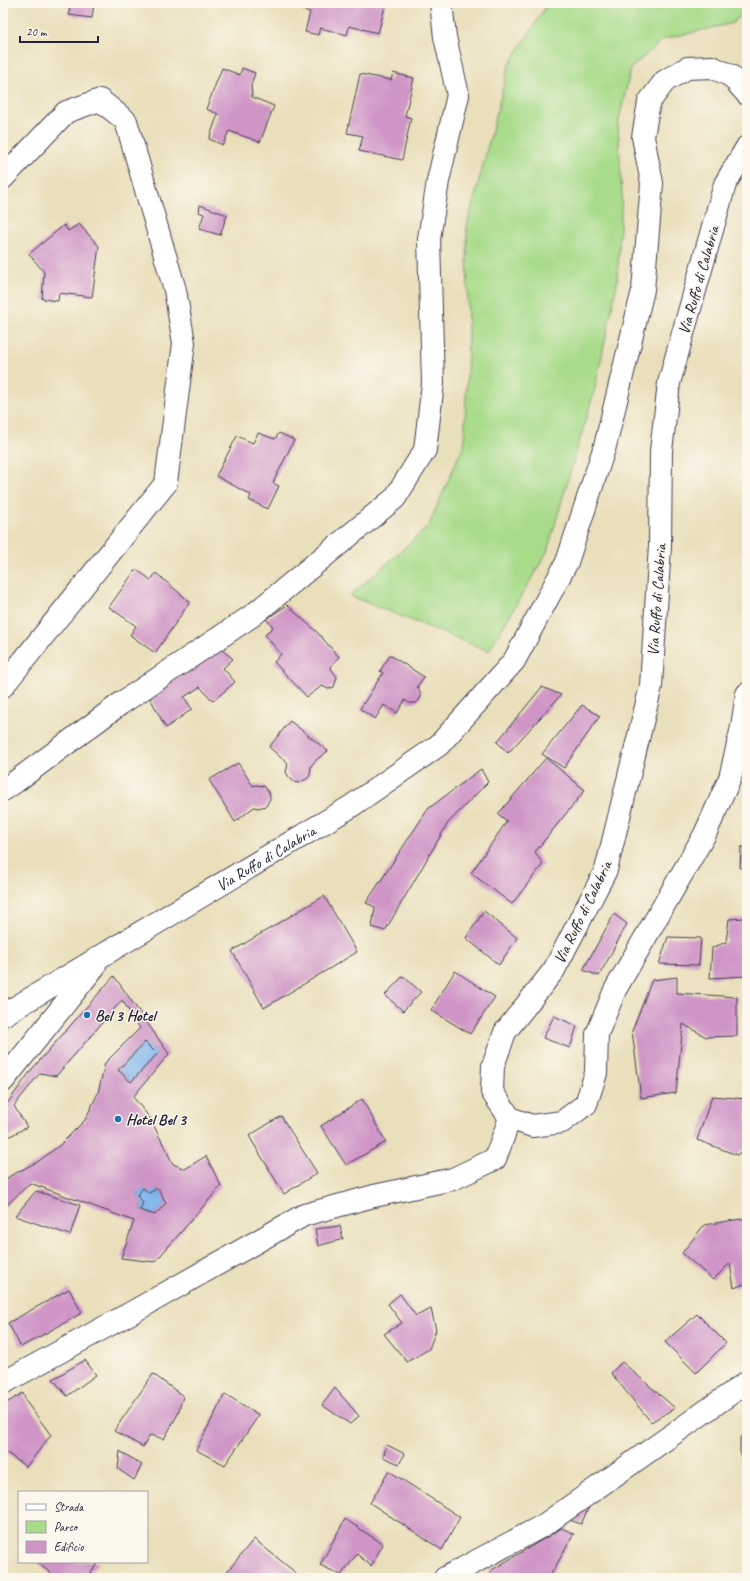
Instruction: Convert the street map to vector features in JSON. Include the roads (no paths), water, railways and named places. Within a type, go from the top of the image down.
[{"type":"street","points":[[3,790],[120,704],[253,615],[395,498],[425,450],[433,383],[428,239],[438,181],[458,95],[445,37],[441,3]]},
{"type":"street","name":"Via Ruffo di Calabria","points":[[3,1015],[350,807],[439,745],[514,661],[567,562],[605,446],[643,290],[652,183],[643,137],[649,102],[665,81],[687,68],[712,66],[731,76],[747,94]]},
{"type":"street","points":[[3,178],[66,112],[100,100],[126,121],[175,290],[184,343],[166,483],[3,686]]},
{"type":"street","name":"Via Ruffo di Calabria","points":[[510,1118],[492,1092],[493,1066],[505,1032],[554,970],[606,870],[649,694],[660,546],[661,451],[669,383],[725,184],[747,147]]},
{"type":"street","points":[[3,1383],[138,1310],[304,1215],[374,1196],[453,1179],[495,1159],[510,1118],[532,1126],[562,1122],[586,1104],[596,1073],[598,1034],[615,990],[705,834],[730,778],[742,727],[747,694]]},
{"type":"street","points":[[3,1081],[105,954]]},
{"type":"street","points":[[445,1578],[544,1525],[747,1382]]},
{"type":"water","points":[[145,1042],[157,1054],[131,1082],[118,1070]]},
{"type":"water","points":[[143,1188],[149,1193],[158,1188],[166,1203],[155,1215],[140,1210],[143,1202],[137,1195]]},
{"type":"place","name":"Bel 3 Hotel","points":[[87,1015]]},
{"type":"place","name":"Hotel Bel 3","points":[[118,1119]]}]
